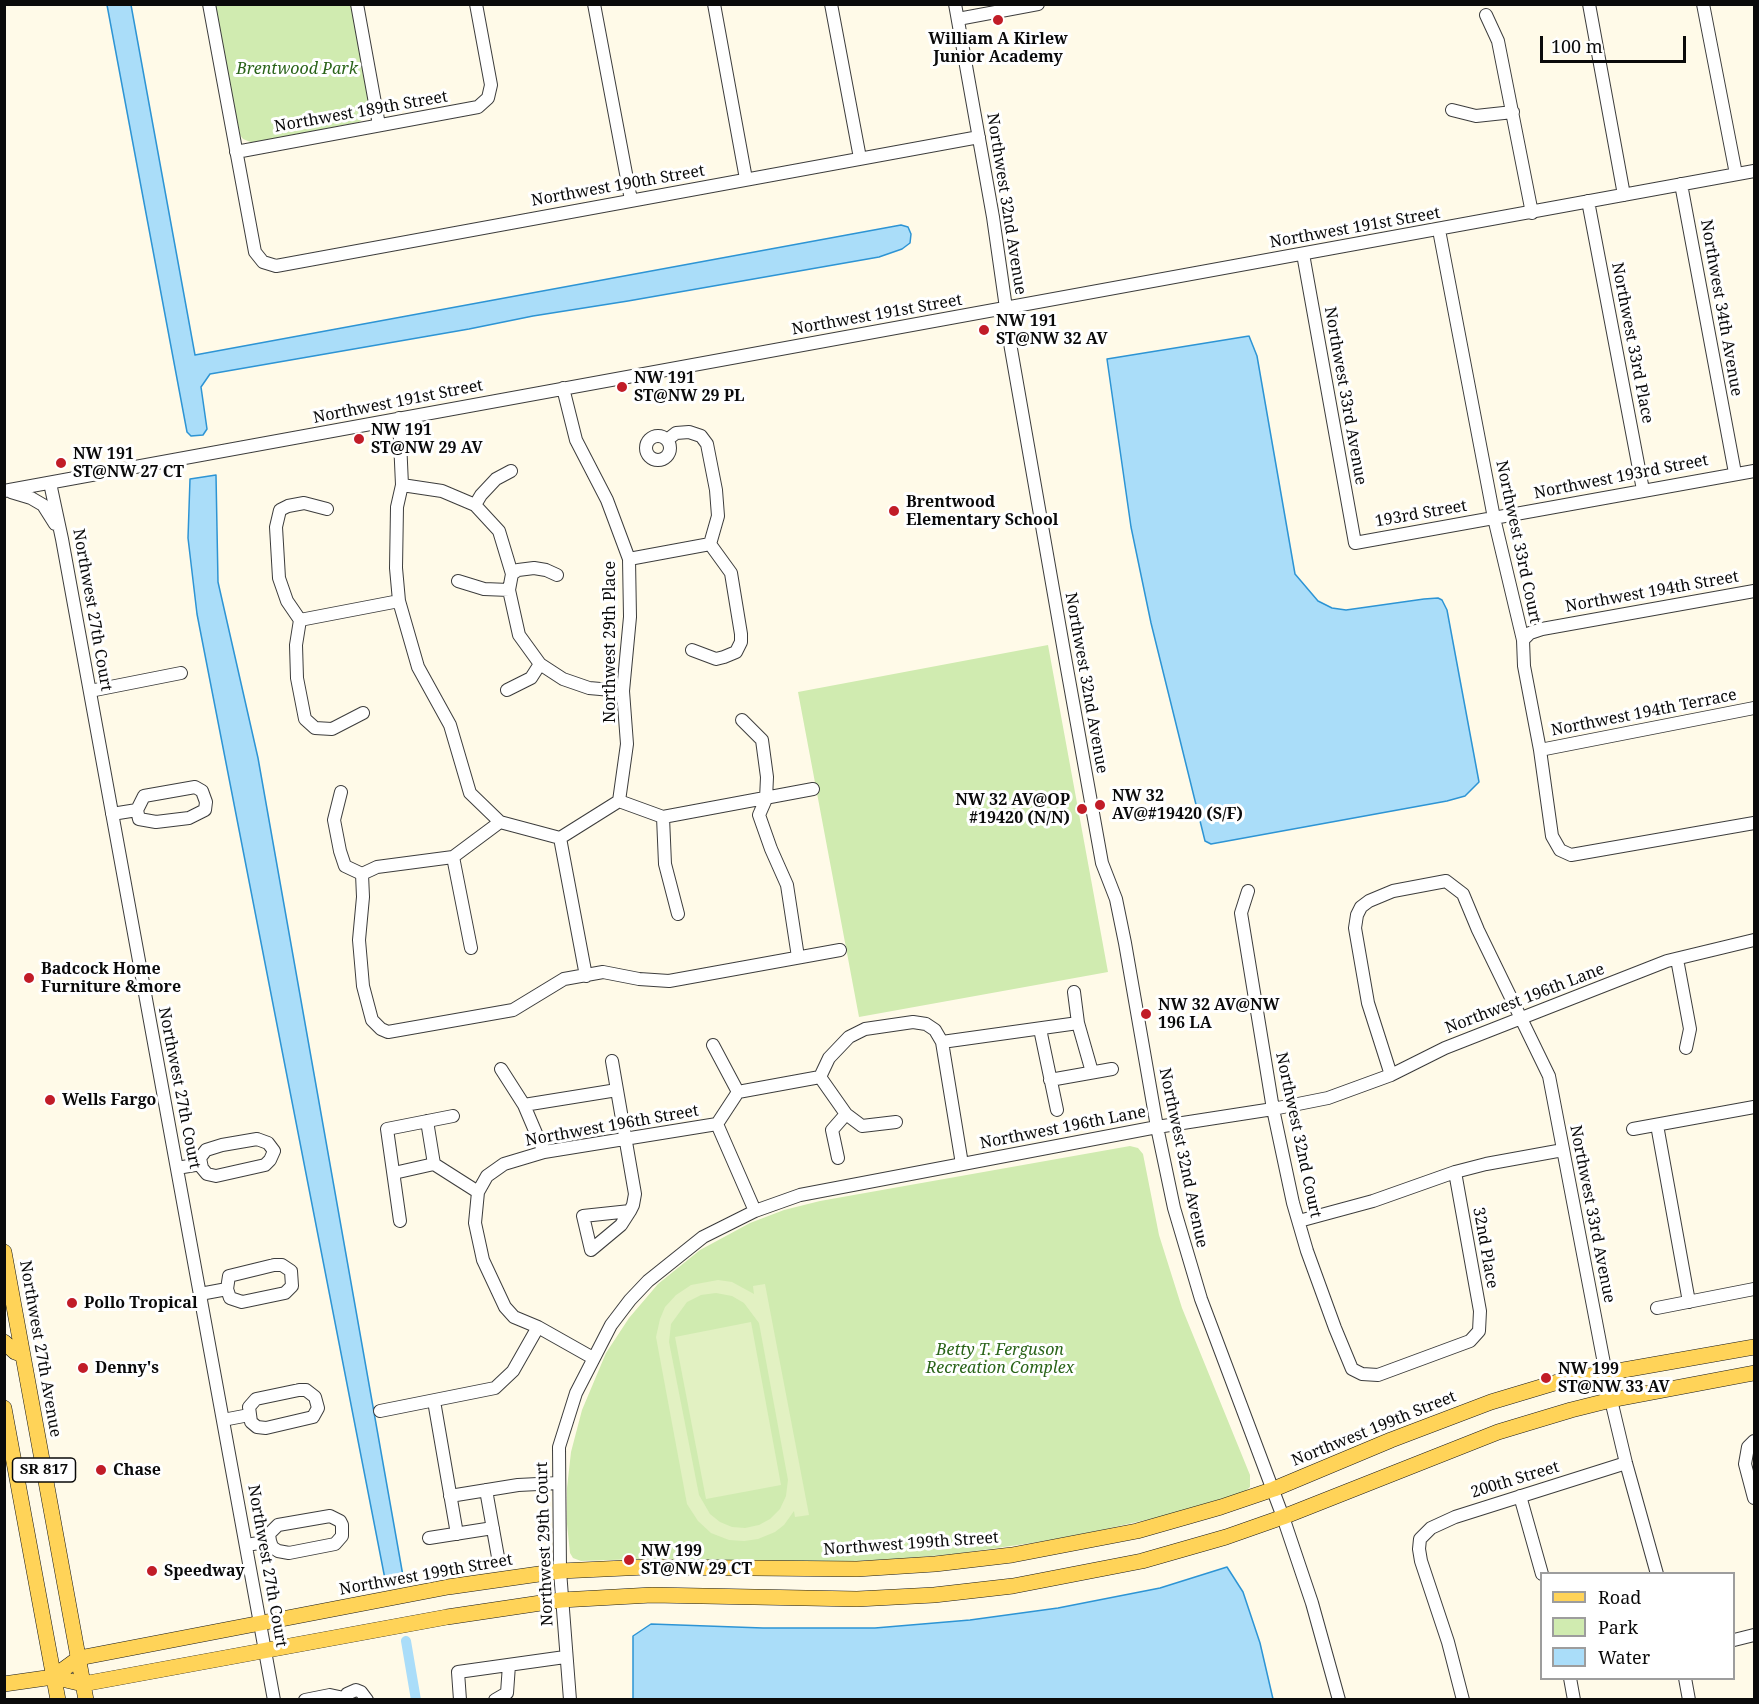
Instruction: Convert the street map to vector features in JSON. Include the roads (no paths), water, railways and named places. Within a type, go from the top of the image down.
[{"type":"main road","name":"Northwest 27th Avenue","points":[[4,1252],[85,1692]]},
{"type":"main road","points":[[4,1342],[15,1352],[23,1355]]},
{"type":"main road","name":"Northwest 199th Street","points":[[4,1684],[53,1677],[79,1658],[448,1587],[560,1571],[647,1567],[857,1569],[935,1564],[1001,1557],[1137,1531],[1274,1489],[1391,1440],[1491,1402],[1560,1381],[1755,1347]]},
{"type":"main road","name":"Northwest 199th Street","points":[[53,1677],[85,1692],[266,1651],[447,1617],[561,1600],[652,1595],[857,1599],[934,1595],[1013,1586],[1142,1561],[1284,1517],[1498,1432],[1611,1400],[1755,1372]]},
{"type":"main road","name":"SR 817","points":[[4,1408],[58,1700]]},
{"type":"street","points":[[209,4],[236,152]]},
{"type":"street","points":[[357,4],[379,125]]},
{"type":"street","name":"Northwest 189th Street","points":[[236,152],[478,107],[488,98],[491,85],[476,4]]},
{"type":"street","points":[[594,4],[631,200]]},
{"type":"street","points":[[714,4],[746,179]]},
{"type":"street","points":[[831,4],[860,158]]},
{"type":"street","name":"Northwest 32nd Avenue","points":[[955,4],[979,137],[1007,326],[1102,863],[1116,899],[1174,1208],[1201,1299],[1284,1517],[1312,1603],[1339,1700]]},
{"type":"street","points":[[958,19],[1038,4]]},
{"type":"street","points":[[1589,4],[1624,195]]},
{"type":"street","points":[[1703,4],[1736,174]]},
{"type":"street","points":[[1486,15],[1498,41],[1532,213]]},
{"type":"street","points":[[1452,110],[1476,116],[1513,112]]},
{"type":"street","name":"Northwest 190th Street","points":[[236,152],[255,252],[263,262],[276,266],[979,137]]},
{"type":"street","name":"Northwest 191st Street","points":[[5,491],[1755,171]]},
{"type":"street","name":"Northwest 34th Avenue","points":[[1681,184],[1735,473]]},
{"type":"street","name":"Northwest 33rd Place","points":[[1588,201],[1643,490]]},
{"type":"street","name":"Northwest 33rd Court","points":[[1439,230],[1494,518],[1523,640],[1524,666],[1540,750],[1552,836],[1560,850],[1571,855],[1755,823]]},
{"type":"street","name":"Northwest 33rd Avenue","points":[[1303,254],[1355,543]]},
{"type":"street","name":"Northwest 29th Place","points":[[562,388],[576,440],[608,500],[628,559],[630,617],[623,691],[627,744],[619,801]]},
{"type":"street","points":[[399,418],[402,484],[396,507],[396,568],[399,601],[418,667],[450,725],[470,793],[500,822],[560,838],[619,801],[663,817],[813,789]]},
{"type":"street","points":[[667,440],[676,433],[690,432],[701,436],[706,444],[716,490],[718,516],[710,544]]},
{"type":"street","points":[[475,505],[496,479],[511,471]]},
{"type":"street","name":"Northwest 193rd Street","points":[[1494,518],[1755,471]]},
{"type":"street","name":"Northwest 27th Court","points":[[50,483],[274,1700]]},
{"type":"street","points":[[402,484],[442,491],[475,505],[499,531],[512,574],[509,590],[519,635],[540,664],[563,679],[589,688],[623,691]]},
{"type":"street","points":[[5,491],[32,498],[43,505],[62,539]]},
{"type":"street","points":[[327,509],[304,503],[280,510],[276,527],[279,578],[286,601],[300,620],[296,645],[297,678],[305,719],[315,728],[332,729],[363,713]]},
{"type":"street","name":"193rd Street","points":[[1355,543],[1494,518]]},
{"type":"street","points":[[628,559],[710,544]]},
{"type":"street","points":[[692,650],[716,658],[724,657],[736,652],[741,642],[730,573],[710,544]]},
{"type":"street","points":[[512,574],[518,570],[534,568],[556,575]]},
{"type":"street","points":[[458,581],[484,589],[509,590]]},
{"type":"street","name":"Northwest 194th Street","points":[[1523,640],[1530,633],[1542,629],[1755,591]]},
{"type":"street","points":[[300,620],[399,601]]},
{"type":"street","points":[[507,690],[531,678],[540,664]]},
{"type":"street","points":[[90,691],[181,673]]},
{"type":"street","name":"Northwest 194th Terrace","points":[[1540,750],[1755,708]]},
{"type":"street","points":[[742,720],[762,740],[767,777],[766,799],[759,815],[787,885],[798,957]]},
{"type":"street","points":[[195,787],[202,791],[206,802],[206,810],[189,818],[156,822],[139,819],[137,810],[144,796],[195,787]]},
{"type":"street","points":[[341,792],[334,820],[340,851],[345,866],[362,874],[378,867],[453,857],[500,822]]},
{"type":"street","points":[[112,814],[137,810]]},
{"type":"street","points":[[663,817],[665,864],[678,914]]},
{"type":"street","points":[[560,838],[586,976]]},
{"type":"street","points":[[453,857],[471,948]]},
{"type":"street","points":[[362,874],[363,897],[359,940],[363,986],[372,1020],[388,1032],[513,1010],[564,979],[603,972],[639,980],[669,981],[840,950]]},
{"type":"street","name":"Northwest 33rd Avenue","points":[[1391,1075],[1368,1002],[1355,928],[1357,915],[1369,901],[1393,891],[1446,881],[1463,894],[1478,930],[1549,1076],[1605,1373],[1626,1463],[1656,1572]]},
{"type":"street","name":"Northwest 32nd Court","points":[[1248,891],[1241,913],[1274,1109],[1293,1203],[1307,1251],[1352,1369],[1362,1374]]},
{"type":"street","name":"Northwest 196th Lane","points":[[593,1358],[611,1325],[648,1281],[704,1237],[755,1211],[800,1195],[1157,1127],[1274,1109],[1328,1098],[1391,1075],[1445,1048],[1677,959],[1755,940]]},
{"type":"street","points":[[1677,959],[1690,1029],[1686,1048]]},
{"type":"street","points":[[1074,992],[1078,1023],[1092,1072]]},
{"type":"street","points":[[820,1077],[829,1058],[849,1037],[865,1029],[913,1022],[926,1024],[935,1030],[942,1042],[962,1164]]},
{"type":"street","points":[[942,1042],[1078,1023]]},
{"type":"street","points":[[1040,1029],[1057,1110]]},
{"type":"street","points":[[713,1045],[738,1092],[820,1077]]},
{"type":"street","points":[[612,1061],[635,1194],[630,1211]]},
{"type":"street","points":[[501,1069],[524,1105],[544,1152]]},
{"type":"street","points":[[1050,1080],[1112,1069]]},
{"type":"street","points":[[820,1077],[846,1114],[862,1126],[896,1122]]},
{"type":"street","points":[[524,1105],[617,1090]]},
{"type":"street","name":"Northwest 196th Street","points":[[478,1192],[487,1176],[504,1164],[544,1152],[717,1124],[738,1092]]},
{"type":"street","points":[[1633,1129],[1755,1107]]},
{"type":"street","points":[[838,1158],[832,1130],[846,1114]]},
{"type":"street","points":[[400,1221],[387,1130],[453,1116]]},
{"type":"street","points":[[427,1122],[434,1164]]},
{"type":"street","points":[[717,1124],[755,1211]]},
{"type":"street","points":[[1657,1125],[1689,1302]]},
{"type":"street","points":[[249,1140],[264,1140],[273,1151],[270,1160],[265,1165],[237,1172],[212,1176],[203,1171],[201,1164],[202,1153],[213,1147],[249,1140]]},
{"type":"street","points":[[1299,1221],[1373,1201],[1455,1172],[1563,1150]]},
{"type":"street","points":[[177,1168],[201,1164]]},
{"type":"street","points":[[394,1173],[434,1164],[478,1192],[475,1223],[483,1260],[505,1307],[514,1317],[538,1327],[593,1358]]},
{"type":"street","name":"32nd Place","points":[[1362,1374],[1378,1375],[1470,1341],[1479,1331],[1480,1311],[1455,1172]]},
{"type":"street","points":[[282,1264],[293,1276],[292,1286],[285,1293],[237,1301],[230,1298],[227,1289],[229,1276],[263,1267],[282,1264]]},
{"type":"street","points":[[200,1294],[227,1289]]},
{"type":"street","points":[[1657,1308],[1755,1290]]},
{"type":"street","points":[[380,1411],[495,1388],[513,1371],[538,1327]]},
{"type":"street","name":"Northwest 29th Court","points":[[570,1700],[561,1600],[559,1447],[576,1393],[593,1358]]},
{"type":"street","points":[[299,1390],[311,1393],[317,1402],[317,1412],[308,1419],[266,1428],[253,1425],[249,1415],[251,1403],[256,1399],[299,1390]]},
{"type":"street","points":[[434,1401],[457,1534]]},
{"type":"street","points":[[224,1420],[249,1415]]},
{"type":"street","points":[[1752,1444],[1745,1464],[1755,1497]]},
{"type":"street","name":"200th Street","points":[[1463,1700],[1448,1642],[1421,1561],[1420,1539],[1431,1528],[1455,1517],[1626,1463]]},
{"type":"street","points":[[450,1496],[518,1485],[558,1483]]},
{"type":"street","points":[[486,1490],[498,1557]]},
{"type":"street","points":[[1520,1496],[1541,1572]]},
{"type":"street","points":[[330,1516],[340,1521],[342,1526],[342,1536],[335,1544],[283,1553],[272,1547],[270,1541],[269,1534],[278,1525],[330,1516]]},
{"type":"street","points":[[429,1538],[493,1528]]},
{"type":"street","points":[[247,1545],[270,1541]]},
{"type":"street","points":[[1735,1640],[1755,1635]]},
{"type":"street","points":[[460,1700],[458,1672],[565,1657]]},
{"type":"street","points":[[495,1700],[507,1693],[509,1665]]},
{"type":"street","points":[[1570,1680],[1574,1700]]},
{"type":"street","points":[[1685,1680],[1689,1700]]},
{"type":"street","points":[[305,1700],[330,1695],[344,1699],[351,1691],[356,1690],[361,1692],[367,1700]]},
{"type":"water","points":[[107,5],[131,5],[195,355],[901,225],[908,227],[911,234],[910,243],[902,249],[879,257],[210,374],[201,387],[207,429],[203,435],[191,436],[187,432]]},
{"type":"water","points":[[1249,336],[1257,356],[1295,574],[1318,601],[1332,608],[1346,610],[1424,599],[1442,600],[1447,610],[1479,782],[1465,796],[1447,801],[1211,844],[1205,841],[1151,623],[1131,527],[1107,359]]},
{"type":"water","points":[[216,475],[218,582],[258,758],[403,1576],[385,1579],[197,614],[188,538],[190,479]]},
{"type":"water","points":[[1227,1567],[1243,1592],[1260,1643],[1273,1699],[633,1699],[633,1636],[651,1624],[763,1628],[875,1628],[970,1620],[1058,1608],[1160,1588]]},
{"type":"waterway","points":[[406,1641],[416,1700]]},
{"type":"place","name":"William A Kirlew Junior Academy","points":[[998,20]]},
{"type":"place","name":"NW 191 ST@NW 32 AV","points":[[984,330]]},
{"type":"place","name":"NW 191 ST@NW 29 PL","points":[[622,387]]},
{"type":"place","name":"NW 191 ST@NW 29 AV","points":[[359,439]]},
{"type":"place","name":"NW 191 ST@NW 27 CT","points":[[61,463]]},
{"type":"place","name":"Brentwood Elementary School","points":[[894,511]]},
{"type":"place","name":"NW 32 AV@#19420 (S/F)","points":[[1100,805]]},
{"type":"place","name":"NW 32 AV@OP #19420 (N/N)","points":[[1082,809]]},
{"type":"place","name":"Badcock Home Furniture &more","points":[[29,978]]},
{"type":"place","name":"NW 32 AV@NW 196 LA","points":[[1146,1014]]},
{"type":"place","name":"Wells Fargo","points":[[50,1100]]},
{"type":"place","name":"Pollo Tropical","points":[[72,1303]]},
{"type":"place","name":"Denny's","points":[[83,1368]]},
{"type":"place","name":"NW 199 ST@NW 33 AV","points":[[1546,1378]]},
{"type":"place","name":"Chase","points":[[101,1470]]},
{"type":"place","name":"NW 199 ST@NW 29 CT","points":[[629,1560]]},
{"type":"place","name":"Speedway","points":[[152,1571]]},
{"type":"park label","name":"Brentwood Park","points":[[297,69]]},
{"type":"park label","name":"Betty T. Ferguson Recreation Complex","points":[[1000,1359]]}]
